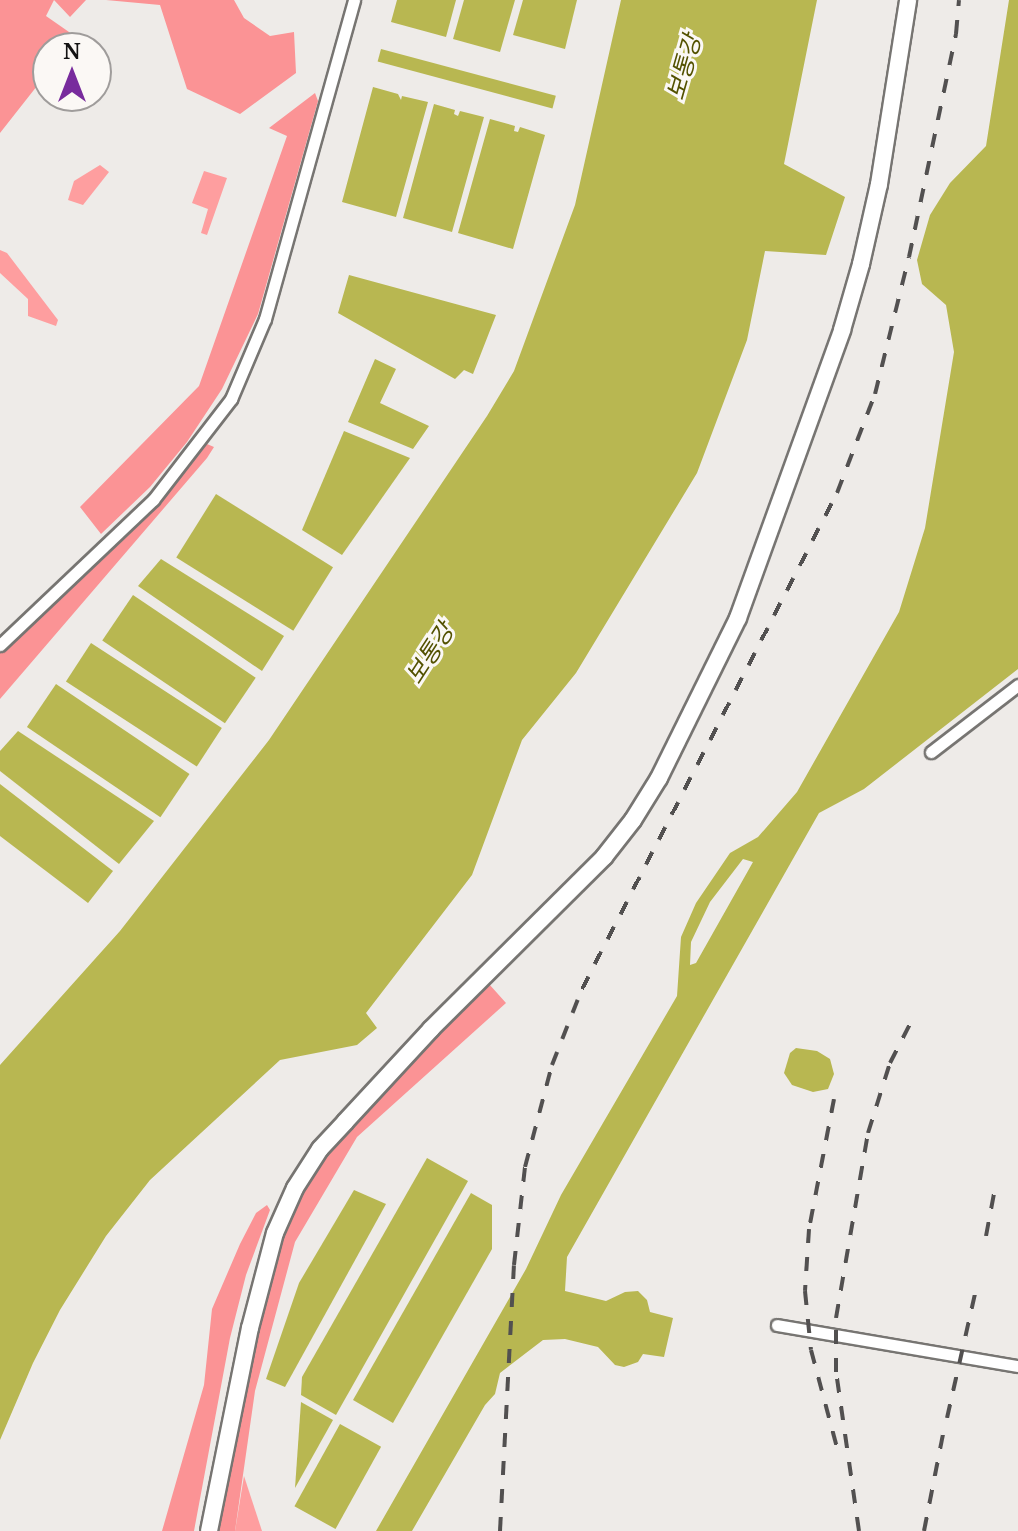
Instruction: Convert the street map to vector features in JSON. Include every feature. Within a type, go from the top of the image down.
[{"type":"main road","points":[[209,1531],[250,1328],[275,1233],[295,1188],[320,1149],[431,1029],[604,857],[633,820],[659,778],[738,618],[842,330],[861,264],[879,184],[908,0]]},
{"type":"street","points":[[0,645],[153,500],[231,399],[265,319],[354,0]]},
{"type":"street","points":[[931,752],[1018,685]]},
{"type":"street","points":[[777,1325],[1018,1366]]},
{"type":"shaded area","points":[[0,0],[54,0],[46,16],[69,32],[32,32],[32,92],[0,133]]},
{"type":"shaded area","points":[[54,0],[86,0],[70,17]]},
{"type":"shaded area","points":[[106,0],[234,0],[244,18],[270,36],[294,32],[296,73],[240,114],[187,89],[160,5]]},
{"type":"shaded area","points":[[315,93],[318,101],[258,314],[222,389],[187,442],[150,487],[101,534],[80,507],[199,386],[287,136],[269,128]]},
{"type":"shaded area","points":[[100,165],[109,172],[83,205],[68,200],[74,181]]},
{"type":"shaded area","points":[[204,171],[227,178],[207,235],[201,233],[208,209],[192,203]]},
{"type":"shaded area","points":[[0,250],[7,253],[58,320],[56,326],[28,316],[28,299],[0,273]]},
{"type":"shaded area","points":[[207,444],[214,447],[207,458],[0,699],[0,653],[116,544],[181,477]]},
{"type":"shaded area","points":[[489,984],[506,1003],[357,1137],[295,1242],[255,1391],[235,1531],[219,1531],[257,1329],[283,1230],[303,1188],[326,1151],[433,1036]]},
{"type":"shaded area","points":[[267,1205],[270,1210],[246,1275],[230,1338],[194,1531],[162,1531],[204,1385],[212,1309],[256,1213]]},
{"type":"shaded area","points":[[244,1476],[262,1531],[235,1531]]},
{"type":"water","points":[[397,0],[456,0],[446,37],[391,22]]},
{"type":"water","points":[[464,0],[515,0],[500,52],[453,39]]},
{"type":"water","points":[[523,0],[577,0],[565,49],[513,35]]},
{"type":"water","name":"보통강","points":[[621,0],[817,0],[784,164],[845,197],[826,255],[765,251],[747,340],[697,473],[576,673],[522,740],[472,875],[366,1013],[377,1028],[357,1045],[280,1060],[150,1180],[106,1236],[60,1310],[0,1440],[0,1065],[120,931],[269,740],[514,371],[575,205]]},
{"type":"water","points":[[1009,0],[1018,0],[1018,669],[864,789],[819,813],[567,1257],[565,1291],[606,1301],[625,1292],[638,1291],[647,1300],[650,1312],[673,1318],[664,1357],[643,1354],[638,1362],[624,1367],[615,1365],[598,1347],[565,1339],[543,1340],[500,1373],[495,1394],[485,1405],[412,1531],[376,1531],[526,1269],[561,1195],[677,996],[681,937],[696,903],[730,853],[758,837],[797,792],[899,612],[925,528],[954,352],[946,305],[922,284],[917,260],[930,215],[950,183],[986,146]],"holes":[[[743,859],[753,862],[696,963],[690,965],[691,942],[710,902]]]},
{"type":"water","points":[[381,49],[556,96],[552,108],[378,62]]},
{"type":"water","points":[[373,87],[398,94],[401,100],[402,96],[428,102],[396,217],[342,202]]},
{"type":"water","points":[[434,104],[455,110],[454,114],[458,116],[460,111],[484,117],[452,232],[403,218]]},
{"type":"water","points":[[490,119],[515,126],[514,131],[518,132],[520,127],[545,135],[513,249],[458,233]]},
{"type":"water","points":[[349,275],[496,315],[473,374],[464,370],[455,379],[338,313]]},
{"type":"water","points":[[375,359],[396,369],[380,403],[429,426],[413,449],[348,422]]},
{"type":"water","points":[[344,431],[410,458],[342,555],[302,530]]},
{"type":"water","points":[[216,494],[333,567],[293,631],[176,558]]},
{"type":"water","points":[[161,559],[284,636],[262,671],[138,586]]},
{"type":"water","points":[[133,595],[256,678],[225,723],[102,641]]},
{"type":"water","points":[[91,643],[222,728],[197,767],[66,682]]},
{"type":"water","points":[[56,684],[189,774],[160,817],[27,727]]},
{"type":"water","points":[[18,731],[154,821],[119,864],[0,771],[0,751]]},
{"type":"water","points":[[0,784],[113,871],[88,903],[0,836]]},
{"type":"water","points":[[796,1048],[817,1051],[830,1059],[834,1074],[828,1089],[813,1092],[792,1085],[784,1073],[790,1053]]},
{"type":"water","points":[[427,1158],[468,1181],[336,1415],[301,1395],[302,1377]]},
{"type":"water","points":[[354,1190],[386,1204],[285,1387],[266,1379],[299,1283]]},
{"type":"water","points":[[471,1193],[492,1205],[492,1249],[393,1423],[353,1400]]},
{"type":"water","points":[[301,1402],[333,1420],[295,1488]]},
{"type":"water","points":[[340,1424],[381,1447],[336,1529],[294,1506]]},
{"type":"railway","points":[[500,1531],[514,1265],[525,1167],[552,1065],[582,989],[837,493],[875,394],[909,257],[956,34],[959,0]]},
{"type":"railway","points":[[859,1531],[836,1372],[836,1318],[868,1133],[890,1063],[911,1022]]},
{"type":"railway","points":[[834,1099],[809,1229],[805,1291],[811,1350],[837,1448]]},
{"type":"railway","points":[[986,1236],[996,1183]]},
{"type":"railway","points":[[947,1418],[975,1294]]},
{"type":"railway","points":[[924,1531],[943,1434]]}]
